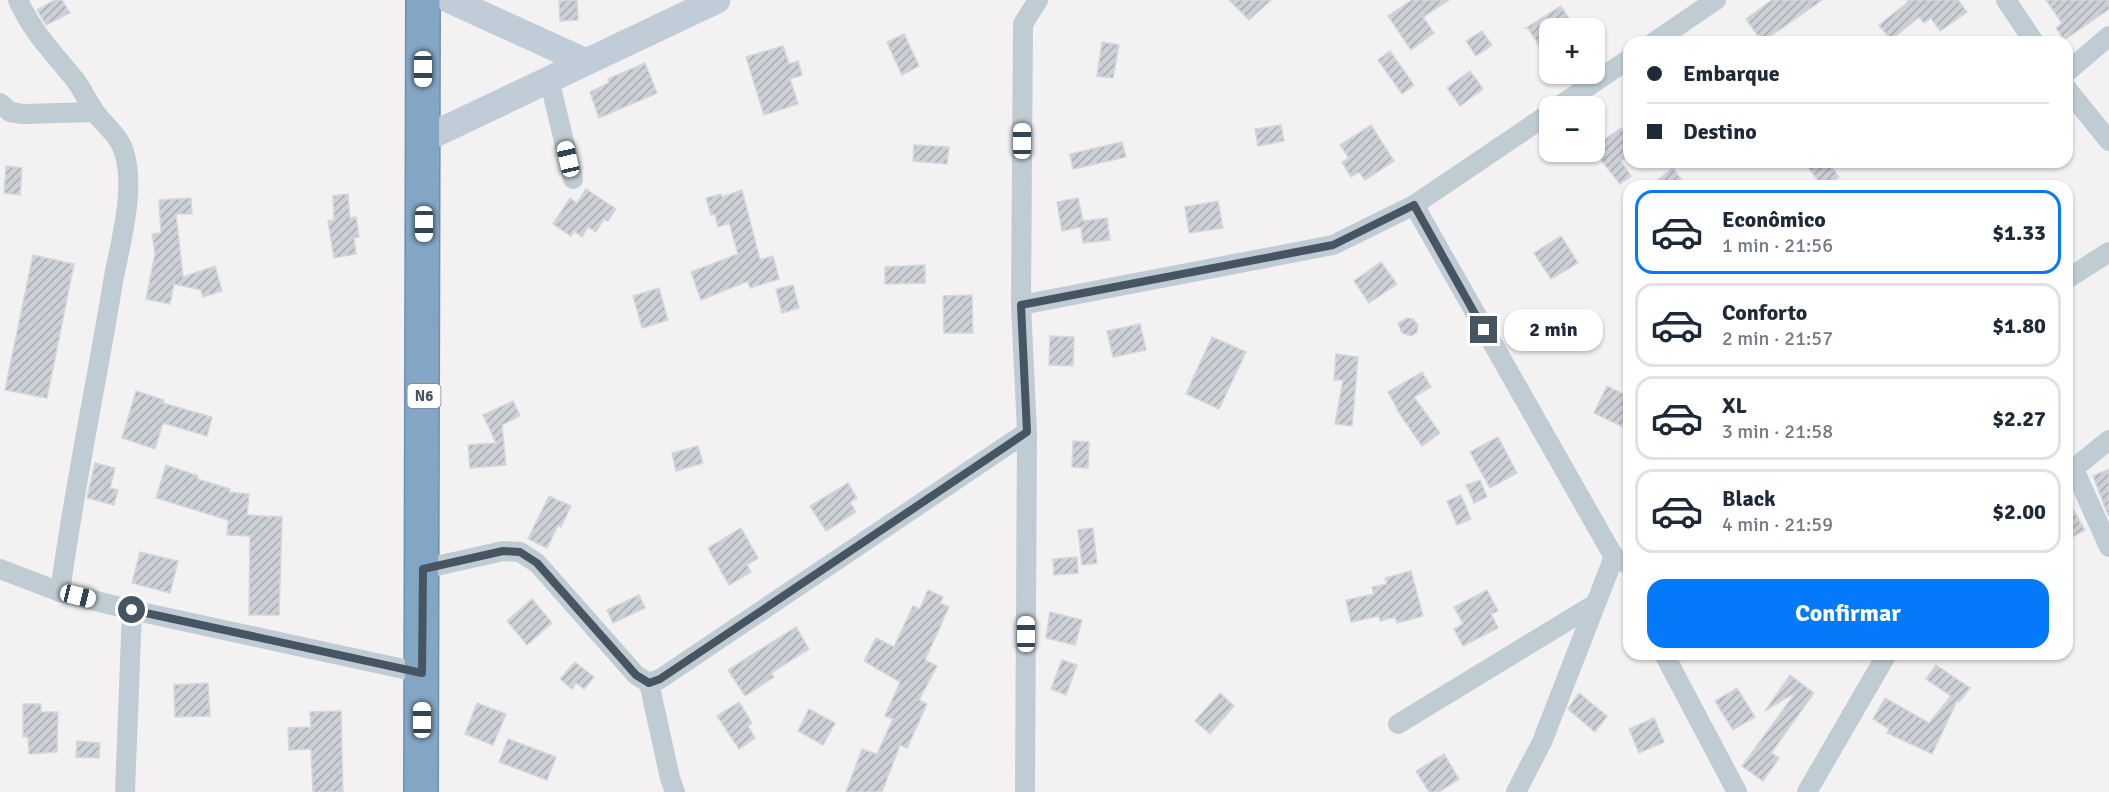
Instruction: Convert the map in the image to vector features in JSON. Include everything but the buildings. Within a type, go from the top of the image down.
[{"type":"highway","name":"N6","points":[[422,792],[423,0]]},
{"type":"street","points":[[18,0],[35,33],[81,88],[95,112],[115,134],[123,149],[129,169],[106,328],[69,528],[60,592]]},
{"type":"street","points":[[450,0],[586,62]]},
{"type":"street","points":[[424,139],[717,0]]},
{"type":"street","points":[[1024,792],[1027,432],[1021,305],[1023,24],[1038,0]]},
{"type":"street","points":[[1663,36],[1716,0]]},
{"type":"street","points":[[2006,0],[2030,36]]},
{"type":"street","points":[[2073,67],[2109,36]]},
{"type":"street","points":[[1574,96],[1623,63]]},
{"type":"street","points":[[549,79],[573,178]]},
{"type":"street","points":[[2073,96],[2109,141]]},
{"type":"street","points":[[0,103],[10,112],[23,114],[95,112]]},
{"type":"street","points":[[1021,305],[1333,245],[1414,205],[1539,120]]},
{"type":"street","points":[[1414,205],[1621,561],[1596,604],[1542,742],[1516,792]]},
{"type":"street","points":[[2073,275],[2109,252]]},
{"type":"street","points":[[649,683],[660,679],[1027,432]]},
{"type":"street","points":[[2073,470],[2109,440]]},
{"type":"street","points":[[2073,476],[2109,547]]},
{"type":"street","points":[[423,569],[503,551],[520,552],[537,563],[636,675],[649,683],[675,792]]},
{"type":"street","points":[[0,569],[60,592],[132,610],[422,673]]},
{"type":"street","points":[[1398,724],[1596,604]]},
{"type":"street","points":[[125,792],[132,610]]},
{"type":"street","points":[[1667,660],[1737,792]]},
{"type":"street","points":[[1807,792],[1884,660]]},
{"type":"route","points":[[132,610],[422,673],[423,569],[503,551],[520,552],[537,563],[636,675],[649,683],[660,679],[1027,432],[1021,305],[1333,245],[1414,205],[1484,330]]}]
